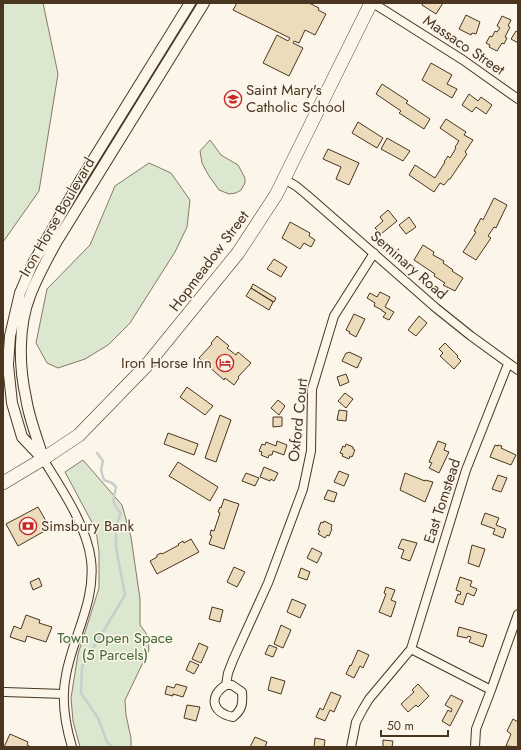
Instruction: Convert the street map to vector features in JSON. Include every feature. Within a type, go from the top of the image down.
[{"type":"highway","name":"Hopmeadow Street","points":[[3,483],[79,435],[146,366],[238,253],[260,221],[284,179],[372,3]]},
{"type":"street","name":"Iron Horse Boulevard","points":[[43,459],[22,437],[12,403],[8,365],[10,336],[20,293],[32,265],[80,181],[190,3]]},
{"type":"street","name":"Iron Horse Boulevard","points":[[43,459],[26,399],[22,376],[21,347],[23,324],[30,296],[41,270],[57,241],[204,3]]},
{"type":"street","name":"Massaco Street","points":[[372,3],[460,58],[518,99]]},
{"type":"street","name":"Seminary Road","points":[[284,179],[307,195],[436,308],[508,364],[518,370]]},
{"type":"street","name":"Oxford Court","points":[[226,685],[228,673],[233,660],[268,583],[303,489],[311,451],[312,389],[334,316],[374,253]]},
{"type":"street","name":"East Tomstead","points":[[411,649],[466,470],[508,364]]},
{"type":"street","points":[[43,459],[80,524],[91,560],[90,591],[85,612],[71,654],[64,694],[64,713],[72,747]]},
{"type":"street","points":[[475,747],[476,729],[518,614]]},
{"type":"street","points":[[351,747],[356,722],[369,699],[411,649],[491,690]]},
{"type":"street","points":[[5,692],[64,694]]},
{"type":"green space","points":[[3,3],[43,3],[58,74],[39,191],[3,242]]},
{"type":"green space","points":[[210,140],[221,155],[238,165],[245,178],[245,183],[241,190],[236,193],[229,194],[219,190],[202,163],[200,151]]},
{"type":"green space","points":[[149,163],[171,173],[190,200],[187,227],[175,252],[130,323],[108,345],[85,359],[58,368],[47,363],[36,343],[47,289],[90,245],[115,186]]},
{"type":"green space","name":"Town Open Space (5 Parcels)","points":[[83,460],[122,505],[131,537],[140,599],[140,625],[148,636],[149,650],[125,700],[131,747],[80,747],[73,721],[71,698],[78,654],[99,588],[99,552],[96,530],[65,472]]},
{"type":"building","points":[[237,3],[309,3],[319,8],[318,10],[326,14],[315,35],[305,30],[299,43],[294,41],[293,43],[303,48],[289,76],[263,63],[277,35],[288,41],[290,38],[233,10]]},
{"type":"building","points":[[423,3],[443,3],[436,14],[422,5]]},
{"type":"building","points":[[466,15],[480,22],[476,34],[472,33],[471,35],[459,29]]},
{"type":"building","points":[[502,16],[511,20],[508,26],[510,27],[505,37],[507,38],[504,44],[502,43],[497,51],[489,47],[490,45],[486,43],[490,36],[492,37],[495,31],[497,32],[500,28],[497,26]]},
{"type":"building","points":[[516,31],[518,32],[518,43],[511,39]]},
{"type":"building","points":[[431,63],[452,75],[447,84],[457,89],[452,98],[422,80]]},
{"type":"building","points":[[382,84],[408,101],[406,103],[430,119],[424,129],[399,113],[401,111],[376,94]]},
{"type":"building","points":[[469,94],[478,101],[481,97],[492,105],[486,114],[476,107],[472,112],[462,105]]},
{"type":"building","points":[[446,119],[466,132],[464,135],[473,140],[465,152],[467,154],[450,179],[444,185],[440,183],[434,192],[409,175],[415,165],[435,178],[448,156],[450,158],[459,141],[440,128]]},
{"type":"building","points":[[358,122],[383,138],[377,148],[352,133]]},
{"type":"building","points":[[387,138],[410,151],[403,161],[381,149]]},
{"type":"building","points":[[328,149],[359,163],[349,185],[336,179],[341,167],[323,159]]},
{"type":"building","points":[[494,198],[507,205],[496,228],[494,227],[488,236],[491,238],[476,260],[463,252],[476,232],[474,231],[481,218],[483,220]]},
{"type":"building","points":[[388,210],[397,221],[381,234],[375,228],[383,221],[380,217]]},
{"type":"building","points":[[409,217],[416,227],[406,234],[399,225]]},
{"type":"building","points":[[290,222],[310,233],[309,236],[315,240],[311,247],[304,243],[300,249],[282,238]]},
{"type":"building","points":[[423,245],[434,252],[433,255],[444,261],[443,263],[453,270],[452,271],[463,278],[455,291],[443,285],[445,283],[434,276],[435,274],[414,260]]},
{"type":"building","points":[[274,259],[287,267],[281,277],[267,269]]},
{"type":"building","points":[[253,284],[276,298],[274,302],[251,288]]},
{"type":"building","points":[[251,288],[273,302],[269,310],[246,296]]},
{"type":"building","points":[[380,292],[390,297],[385,307],[394,312],[389,320],[383,317],[386,313],[374,306],[375,303],[367,298],[370,293],[377,297]]},
{"type":"building","points":[[354,314],[365,319],[356,337],[346,330]]},
{"type":"building","points":[[419,316],[427,323],[416,336],[408,330]]},
{"type":"building","points":[[217,336],[229,346],[227,348],[236,355],[238,352],[251,363],[238,377],[239,378],[234,385],[225,378],[224,380],[199,358]]},
{"type":"building","points":[[445,343],[461,361],[454,369],[440,356],[443,353],[439,349]]},
{"type":"building","points":[[349,352],[362,358],[357,368],[342,361],[346,353]]},
{"type":"building","points":[[346,374],[349,382],[340,386],[337,377]]},
{"type":"building","points":[[187,387],[213,406],[205,415],[180,397]]},
{"type":"building","points":[[345,393],[353,399],[346,408],[338,401]]},
{"type":"building","points":[[278,400],[285,406],[279,415],[271,408]]},
{"type":"building","points":[[339,410],[347,411],[346,421],[337,420]]},
{"type":"building","points":[[220,415],[231,420],[216,462],[205,458]]},
{"type":"building","points":[[273,417],[282,417],[282,426],[273,427]]},
{"type":"building","points":[[168,433],[198,444],[194,455],[164,444]]},
{"type":"building","points":[[277,441],[287,445],[284,455],[273,451],[272,455],[269,455],[268,458],[261,455],[262,452],[259,451],[262,444],[265,445],[266,442],[276,446]]},
{"type":"building","points":[[438,441],[446,444],[444,450],[449,452],[439,473],[429,468],[432,463],[429,462]]},
{"type":"building","points":[[346,444],[353,447],[355,450],[352,457],[350,456],[349,459],[342,456],[343,454],[340,453],[343,446],[345,447]]},
{"type":"building","points":[[495,445],[502,446],[501,448],[516,455],[511,465],[490,457]]},
{"type":"building","points":[[178,462],[218,487],[210,501],[169,476]]},
{"type":"building","points":[[264,467],[278,473],[274,481],[260,477]]},
{"type":"building","points":[[339,471],[349,475],[344,486],[334,482]]},
{"type":"building","points":[[246,473],[259,478],[255,486],[242,481]]},
{"type":"building","points":[[405,473],[425,481],[433,482],[425,502],[400,490]]},
{"type":"building","points":[[498,475],[507,478],[501,492],[492,489]]},
{"type":"building","points":[[328,490],[337,493],[334,502],[324,499]]},
{"type":"building","points":[[224,499],[239,504],[224,549],[209,544],[212,536],[210,535],[211,530],[214,531],[220,513],[218,512]]},
{"type":"building","name":"Simsbury Bank","points":[[38,507],[50,528],[18,546],[6,524]]},
{"type":"building","points":[[485,513],[499,518],[496,525],[506,529],[503,538],[493,534],[495,529],[481,524]]},
{"type":"building","points":[[324,521],[332,525],[329,536],[327,535],[325,538],[318,534],[320,531],[318,530],[321,522],[323,523]]},
{"type":"building","points":[[191,539],[199,552],[157,574],[150,561],[157,557],[157,555],[179,545],[178,544],[183,541],[184,543]]},
{"type":"building","points":[[402,539],[417,543],[410,561],[401,558],[404,550],[398,548]]},
{"type":"building","points":[[472,545],[485,549],[479,567],[468,563]]},
{"type":"building","points":[[312,548],[322,553],[317,563],[307,558]]},
{"type":"building","points":[[234,567],[245,572],[237,587],[227,582]]},
{"type":"building","points":[[301,568],[310,572],[307,580],[298,577]]},
{"type":"building","points":[[460,577],[472,581],[470,586],[477,589],[474,596],[467,593],[463,605],[455,602],[458,594],[460,595],[461,592],[456,590]]},
{"type":"building","points":[[39,578],[42,586],[33,590],[30,582]]},
{"type":"building","points":[[386,587],[395,590],[391,600],[396,602],[391,617],[379,612],[386,594],[384,593]]},
{"type":"building","points":[[292,599],[306,605],[300,618],[287,612]]},
{"type":"building","points":[[212,607],[223,610],[220,622],[209,619]]},
{"type":"building","points":[[26,615],[40,620],[39,623],[52,627],[46,642],[27,636],[25,642],[10,637],[14,626],[21,629]]},
{"type":"building","points":[[281,625],[291,630],[283,648],[274,644]]},
{"type":"building","points":[[459,627],[487,635],[483,647],[469,642],[471,637],[468,636],[467,638],[457,636]]},
{"type":"building","points":[[199,643],[208,647],[201,663],[192,659]]},
{"type":"building","points":[[269,645],[277,648],[273,657],[265,654]]},
{"type":"building","points":[[358,650],[369,655],[363,668],[360,666],[354,678],[346,674]]},
{"type":"building","points":[[190,661],[199,665],[194,674],[186,670]]},
{"type":"building","points":[[271,677],[285,681],[281,694],[268,690]]},
{"type":"building","points":[[176,684],[187,687],[183,697],[173,694],[173,696],[165,694],[167,686],[174,688]]},
{"type":"building","points":[[418,684],[429,696],[418,707],[416,705],[408,712],[401,704],[414,692],[412,690]]},
{"type":"building","points":[[331,692],[341,696],[334,712],[330,710],[325,721],[316,717],[320,708],[323,710]]},
{"type":"building","points":[[451,695],[463,701],[450,726],[442,721],[448,710],[451,712],[452,709],[445,705]]},
{"type":"building","points":[[187,705],[200,707],[196,721],[184,718]]},
{"type":"building","points":[[513,719],[518,722],[518,747],[506,746],[511,734],[507,731]]},
{"type":"building","points":[[10,734],[28,742],[27,745],[31,747],[4,747]]},
{"type":"building","points":[[255,737],[267,742],[265,747],[250,747]]},
{"type":"building","points":[[315,738],[325,740],[324,747],[314,747]]},
{"type":"building","points":[[383,740],[393,741],[392,747],[383,747]]},
{"type":"waterway","points":[[97,453],[103,461],[101,470],[104,480],[112,483],[116,487],[114,504],[121,513],[116,526],[116,548],[125,595],[82,667],[81,693],[98,718],[107,742],[112,747]]},
{"type":"place","name":"Saint Mary's Catholic School","points":[[233,99]]},
{"type":"place","name":"Iron Horse Inn","points":[[225,363]]},
{"type":"place","name":"Simsbury Bank","points":[[28,526]]}]
